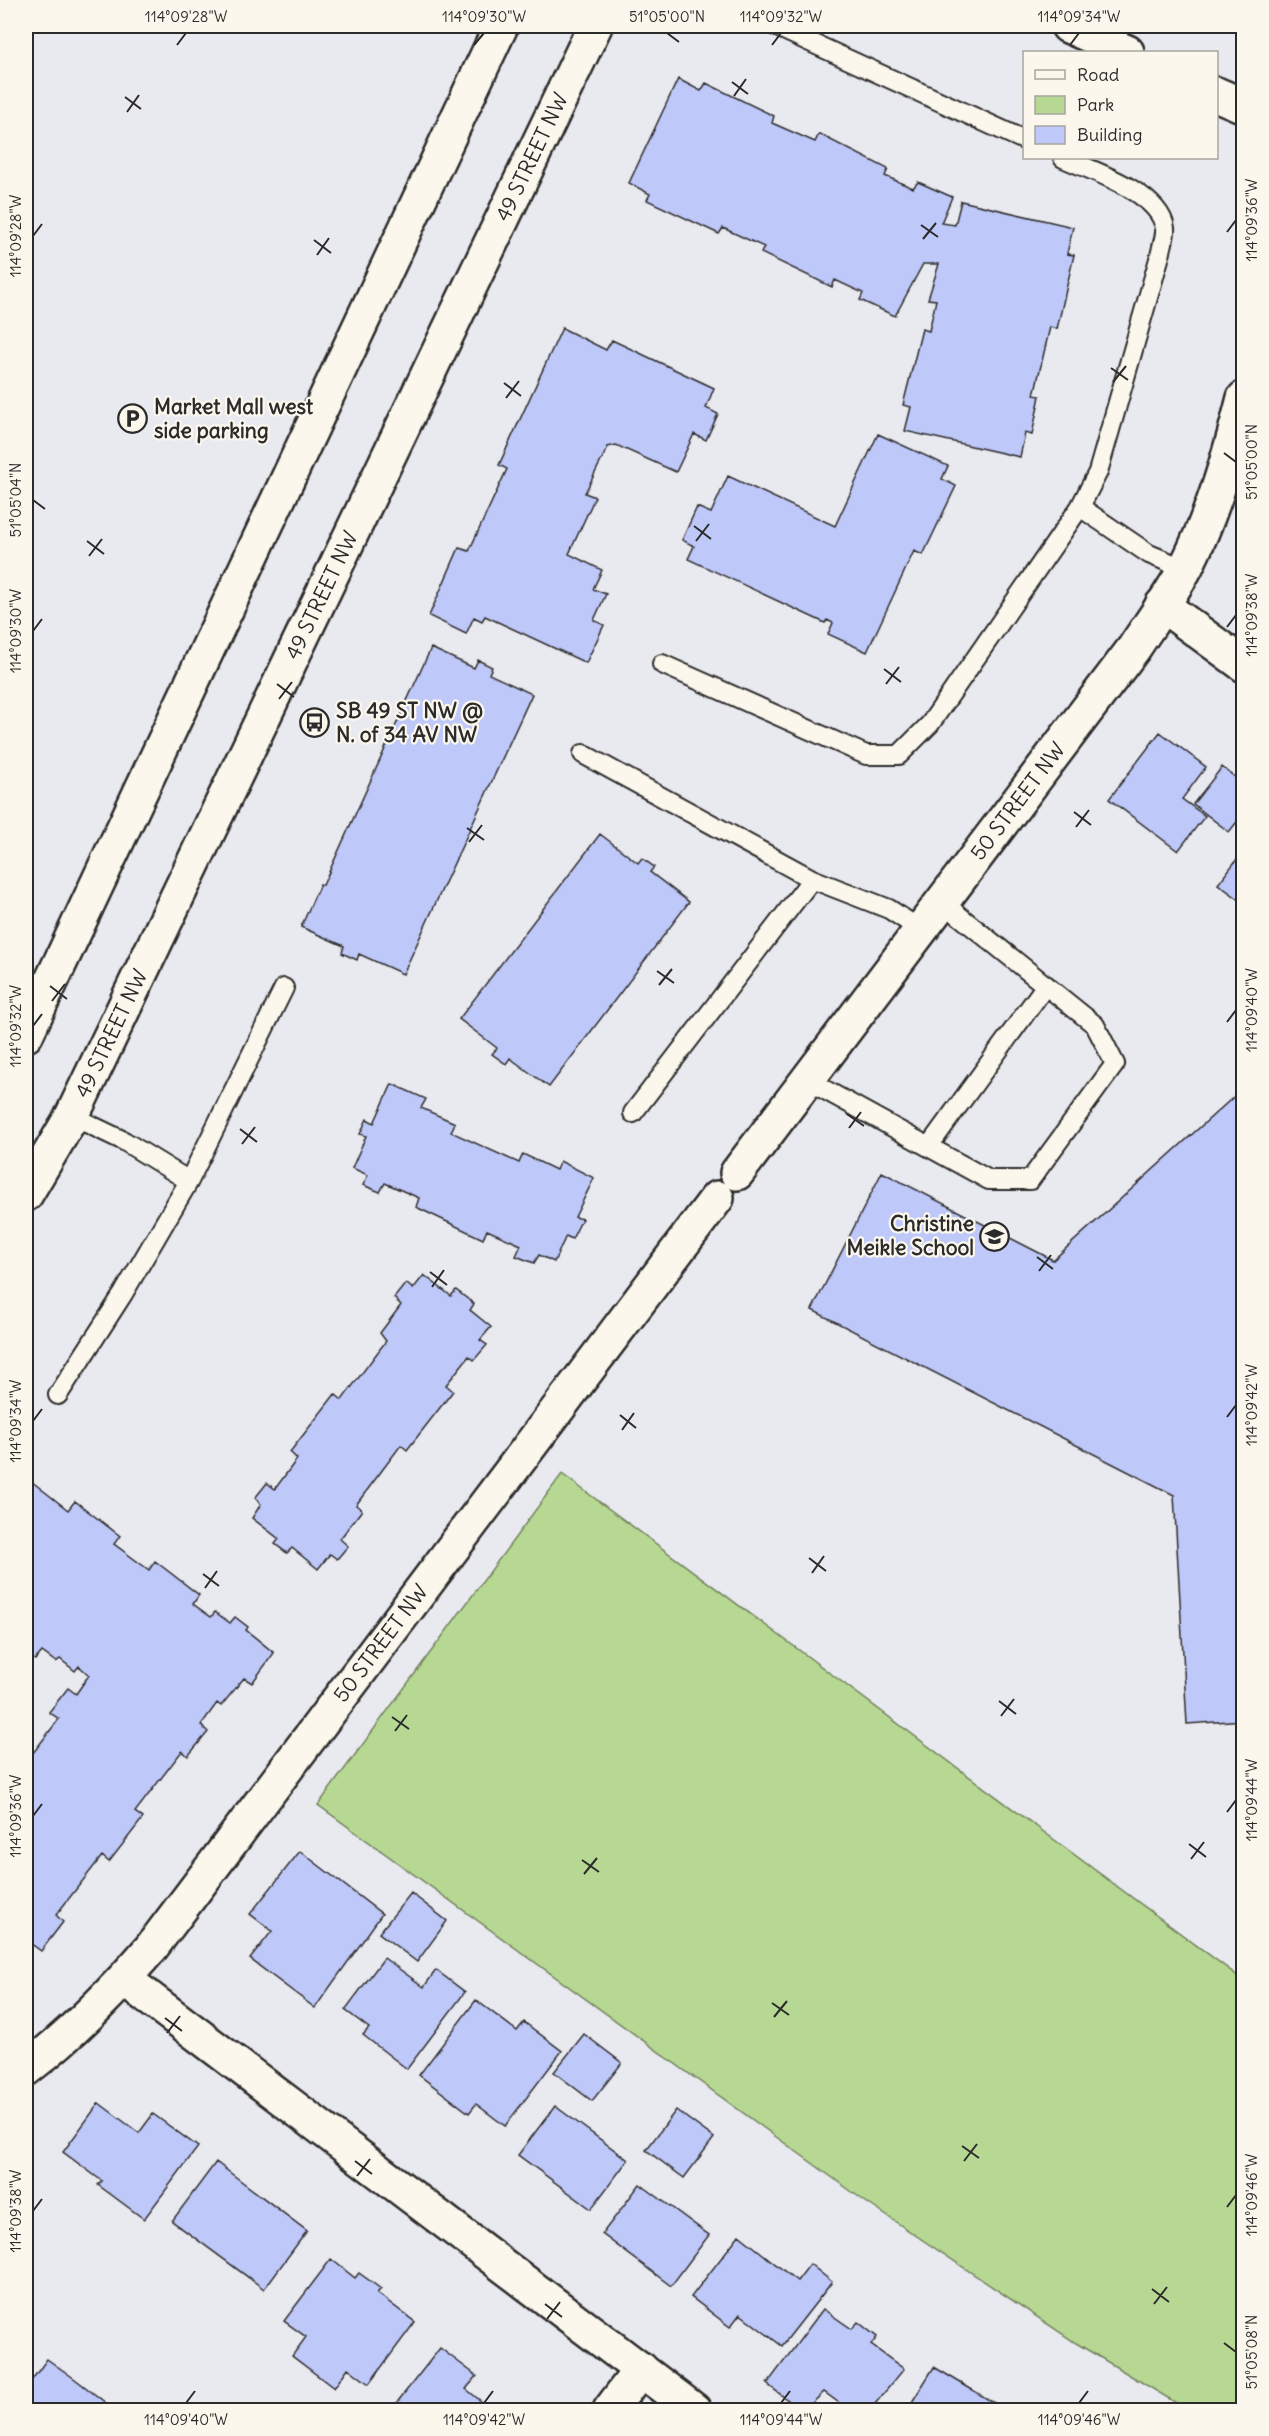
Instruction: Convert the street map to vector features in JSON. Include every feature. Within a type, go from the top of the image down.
[{"type":"street","points":[[26,1035],[501,26]]},
{"type":"street","name":"49 STREET NW","points":[[26,1194],[72,1116],[595,26]]},
{"type":"street","points":[[1068,26],[1125,51]]},
{"type":"street","points":[[1218,95],[1244,106]]},
{"type":"street","name":"50 STREET NW","points":[[26,2069],[78,2025],[124,1979],[230,1844],[1134,648],[1185,569],[1228,464],[1244,398]]},
{"type":"street","points":[[1162,605],[1244,665]]},
{"type":"street","points":[[124,1979],[694,2410]]},
{"type":"street","points":[[610,2410],[641,2369]]},
{"type":"lane","points":[[775,26],[1023,140]]},
{"type":"lane","points":[[662,664],[866,756],[899,755],[930,724],[1080,507],[1098,472],[1161,252],[1165,228],[1152,204],[1129,188],[1065,159]]},
{"type":"lane","points":[[1080,507],[1149,554],[1185,569]]},
{"type":"lane","points":[[583,754],[812,879],[889,909],[921,930]]},
{"type":"lane","points":[[633,1113],[812,879]]},
{"type":"lane","points":[[807,1080],[989,1180],[1030,1180],[1115,1064],[1095,1025],[942,902]]},
{"type":"lane","points":[[928,1146],[1046,985]]},
{"type":"lane","points":[[58,1395],[123,1294],[189,1181],[284,988]]},
{"type":"lane","points":[[72,1116],[124,1141],[189,1181]]},
{"type":"green space","points":[[562,1474],[1243,1980],[1243,2410],[1188,2410],[1076,2343],[866,2202],[318,1805]]},
{"type":"building","points":[[678,79],[701,91],[706,83],[774,116],[772,123],[815,142],[819,134],[888,169],[885,176],[913,188],[918,182],[952,197],[941,223],[955,225],[961,201],[1073,227],[1067,254],[1074,255],[1057,329],[1050,327],[1034,395],[1040,396],[1032,435],[1025,433],[1020,457],[905,431],[911,407],[903,405],[922,329],[929,331],[936,300],[928,299],[939,264],[923,264],[895,316],[860,300],[863,293],[835,280],[832,287],[761,253],[764,247],[723,228],[719,234],[647,200],[650,194],[629,183]]},
{"type":"building","points":[[562,328],[606,350],[612,340],[714,388],[706,408],[718,414],[706,440],[694,434],[676,472],[616,445],[608,447],[585,493],[595,497],[569,554],[602,570],[593,589],[606,594],[594,620],[604,625],[586,663],[485,616],[482,621],[474,617],[466,634],[429,616],[459,548],[469,551],[507,469],[499,465]]},
{"type":"building","points":[[878,434],[948,466],[942,479],[956,486],[923,555],[914,551],[867,652],[828,634],[833,623],[827,620],[825,623],[688,559],[694,546],[682,540],[697,507],[711,513],[728,476],[835,526]]},
{"type":"building","points":[[431,648],[474,668],[478,660],[492,667],[489,674],[532,694],[403,974],[359,954],[357,960],[342,953],[344,946],[301,927],[320,884],[323,885]]},
{"type":"building","points":[[1160,732],[1206,767],[1182,799],[1205,816],[1178,851],[1109,799]]},
{"type":"building","points":[[1222,767],[1244,784],[1244,813],[1229,832],[1193,804]]},
{"type":"building","points":[[600,834],[638,863],[642,858],[654,867],[650,872],[689,902],[549,1087],[510,1058],[506,1064],[492,1054],[497,1048],[459,1019]]},
{"type":"building","points":[[1244,850],[1244,903],[1218,884]]},
{"type":"building","points":[[392,1084],[426,1099],[421,1108],[455,1123],[451,1132],[519,1163],[523,1154],[556,1170],[560,1161],[594,1178],[575,1217],[582,1219],[572,1239],[566,1236],[554,1262],[539,1255],[534,1263],[516,1256],[521,1245],[487,1230],[483,1239],[416,1207],[419,1198],[385,1183],[380,1192],[363,1185],[368,1175],[352,1168],[366,1136],[360,1134],[367,1119],[374,1123]]},
{"type":"building","points":[[1239,1092],[1244,1096],[1244,1720],[1187,1724],[1174,1495],[812,1310],[882,1172],[1053,1260]]},
{"type":"building","points":[[424,1275],[451,1296],[456,1290],[474,1304],[470,1310],[491,1327],[480,1340],[487,1345],[474,1360],[469,1356],[446,1385],[453,1391],[407,1450],[401,1445],[356,1505],[362,1510],[340,1539],[348,1546],[337,1559],[330,1554],[318,1569],[292,1548],[287,1553],[275,1544],[279,1539],[252,1518],[261,1504],[255,1498],[267,1483],[275,1489],[297,1459],[290,1452],[335,1394],[342,1400],[386,1341],[380,1333],[401,1305],[394,1298],[406,1283],[413,1289]]},
{"type":"building","points":[[26,1477],[68,1510],[75,1501],[120,1536],[114,1544],[149,1570],[155,1561],[199,1595],[193,1604],[211,1617],[215,1612],[230,1623],[235,1617],[248,1627],[246,1630],[274,1653],[252,1683],[244,1678],[221,1706],[217,1703],[201,1725],[208,1732],[188,1756],[182,1751],[135,1812],[143,1818],[109,1862],[102,1856],[56,1915],[63,1922],[41,1951],[26,1940],[26,1748],[33,1753],[59,1719],[49,1712],[68,1688],[76,1694],[89,1675],[79,1666],[75,1671],[60,1659],[56,1662],[42,1652],[35,1660],[26,1653]]},
{"type":"building","points":[[300,1851],[382,1914],[315,2008],[250,1959],[272,1931],[250,1914]]},
{"type":"building","points":[[411,1893],[447,1921],[417,1962],[379,1933]]},
{"type":"building","points":[[384,1958],[424,1987],[436,1970],[465,1992],[407,2069],[363,2035],[369,2028],[345,2010]]},
{"type":"building","points":[[476,2000],[517,2031],[524,2022],[562,2051],[505,2126],[476,2104],[469,2113],[419,2075]]},
{"type":"building","points":[[584,2034],[622,2063],[592,2101],[554,2072]]},
{"type":"building","points":[[99,2103],[139,2133],[153,2114],[198,2147],[144,2219],[98,2185],[102,2181],[63,2152]]},
{"type":"building","points":[[555,2106],[628,2160],[591,2209],[518,2155]]},
{"type":"building","points":[[676,2110],[714,2138],[684,2178],[646,2150]]},
{"type":"building","points":[[216,2162],[307,2231],[264,2289],[172,2221]]},
{"type":"building","points":[[640,2184],[709,2235],[671,2286],[602,2234]]},
{"type":"building","points":[[739,2235],[797,2281],[810,2264],[832,2282],[782,2346],[740,2314],[730,2327],[691,2297]]},
{"type":"building","points":[[331,2259],[355,2278],[359,2273],[381,2289],[377,2293],[415,2322],[369,2384],[348,2368],[334,2388],[292,2356],[306,2337],[284,2321]]},
{"type":"building","points":[[823,2309],[852,2329],[858,2322],[877,2337],[871,2345],[904,2369],[870,2410],[849,2410],[824,2392],[805,2410],[801,2410],[767,2384]]},
{"type":"building","points":[[440,2348],[477,2376],[466,2389],[492,2410],[391,2410]]},
{"type":"building","points":[[47,2359],[115,2410],[26,2410],[26,2388]]},
{"type":"building","points":[[934,2367],[1006,2410],[907,2410]]},
{"type":"place","name":"Market Mall west side parking","points":[[133,419]]},
{"type":"place","name":"SB 49 ST NW @ N. of 34 AV NW","points":[[315,723]]},
{"type":"place","name":"Christine Meikle School","points":[[995,1236]]}]
